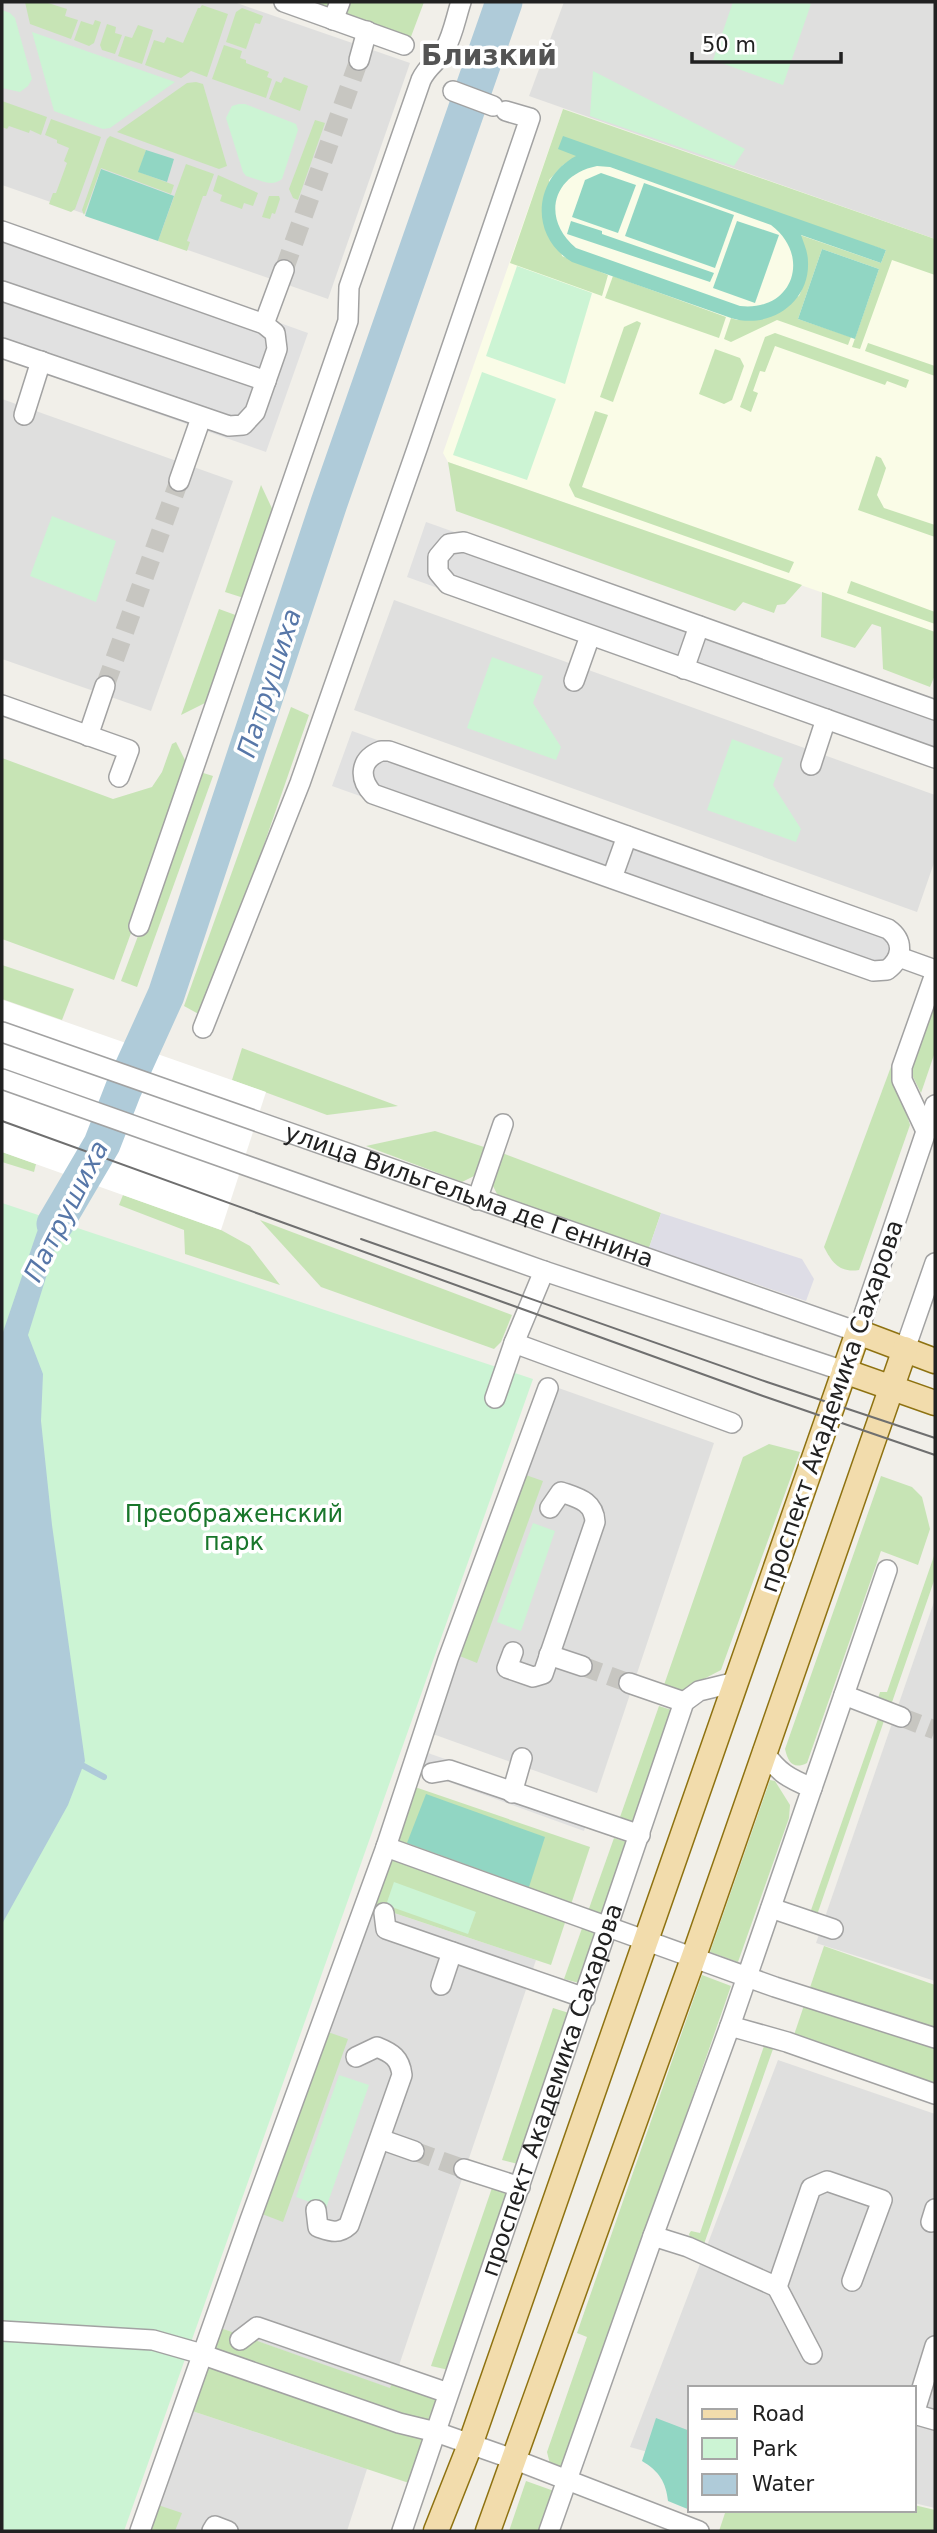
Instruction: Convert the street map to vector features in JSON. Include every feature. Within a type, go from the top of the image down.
[{"type":"main road","name":"улица Вильгельма де Геннина","points":[[858,1332],[935,1361]]},
{"type":"main road","name":"проспект Академика Сахарова","points":[[436,2531],[470,2445],[858,1332]]},
{"type":"main road","name":"проспект Академика Сахарова","points":[[488,2531],[694,1956],[763,1751],[905,1349]]},
{"type":"main road","name":"улица Вильгельма де Геннина","points":[[844,1371],[935,1403]]},
{"type":"street","points":[[284,2],[337,11],[367,31],[404,45]]},
{"type":"street","points":[[139,926],[348,321],[349,287],[427,82],[426,68],[446,48],[458,3]]},
{"type":"street","points":[[359,60],[367,31]]},
{"type":"street","points":[[204,1028],[300,783],[530,118],[453,91]]},
{"type":"street","points":[[2,231],[264,324],[275,333],[277,349],[256,412],[243,425],[229,426],[2,348]]},
{"type":"street","points":[[264,324],[284,270]]},
{"type":"street","points":[[2,291],[266,382]]},
{"type":"street","points":[[24,415],[41,361]]},
{"type":"street","points":[[179,481],[201,418]]},
{"type":"street","points":[[935,710],[464,542],[449,544],[438,557],[438,572],[448,584],[935,758]]},
{"type":"street","points":[[684,669],[699,626]]},
{"type":"street","points":[[574,681],[590,636]]},
{"type":"street","points":[[88,736],[105,686]]},
{"type":"street","points":[[2,705],[129,750],[119,777]]},
{"type":"street","points":[[811,765],[826,719]]},
{"type":"street","points":[[389,751],[888,929],[898,939],[901,948],[899,957],[887,970],[873,971],[612,878],[373,794],[364,781],[363,766],[374,753],[389,751]]},
{"type":"street","points":[[612,878],[627,836]]},
{"type":"street","points":[[899,957],[935,972],[902,1067],[902,1080],[926,1131]]},
{"type":"street","name":"улица Вильгельма де Геннина","points":[[2,1032],[858,1332]]},
{"type":"street","name":"улица Вильгельма де Геннина","points":[[2,1079],[544,1271],[844,1371]]},
{"type":"street","name":"проспект Академика Сахарова","points":[[858,1332],[935,1105]]},
{"type":"street","points":[[477,1200],[503,1124]]},
{"type":"street","name":"проспект Академика Сахарова","points":[[905,1349],[935,1264]]},
{"type":"street","points":[[495,1398],[544,1271]]},
{"type":"street","points":[[514,1343],[732,1423]]},
{"type":"street","points":[[140,2531],[386,1847],[449,1659],[548,1388]]},
{"type":"street","points":[[513,1652],[507,1668],[533,1677],[543,1674],[595,1522],[595,1512],[588,1502],[561,1492],[550,1508]]},
{"type":"street","points":[[549,2531],[730,2026],[887,1570]]},
{"type":"street","points":[[550,1655],[582,1666]]},
{"type":"street","points":[[629,1683],[684,1702],[699,1691],[736,1682]]},
{"type":"street","points":[[844,1695],[901,1717]]},
{"type":"street","name":"проспект Академика Сахарова","points":[[402,2531],[684,1702]]},
{"type":"street","points":[[763,1751],[787,1778],[812,1788]]},
{"type":"street","points":[[512,1793],[522,1758]]},
{"type":"street","points":[[432,1773],[449,1770],[640,1835]]},
{"type":"street","points":[[386,1847],[747,1977],[935,2039]]},
{"type":"street","points":[[771,1908],[833,1929]]},
{"type":"street","points":[[384,1913],[386,1929],[585,1998]]},
{"type":"street","points":[[441,1985],[452,1952]]},
{"type":"street","points":[[730,2026],[787,2042],[935,2094]]},
{"type":"street","points":[[316,2210],[317,2227],[333,2232],[343,2230],[349,2225],[402,2074],[400,2064],[392,2053],[377,2047],[356,2057]]},
{"type":"street","points":[[380,2139],[414,2151]]},
{"type":"street","points":[[464,2169],[520,2187]]},
{"type":"street","points":[[777,2287],[811,2188],[827,2181],[882,2200],[852,2281]]},
{"type":"street","points":[[653,2236],[688,2247],[777,2287],[812,2354]]},
{"type":"street","points":[[240,2340],[257,2327],[448,2393]]},
{"type":"street","points":[[2,2331],[153,2340],[202,2354],[399,2423],[436,2432],[513,2459],[623,2500],[659,2518],[699,2531]]},
{"type":"street","points":[[916,2408],[935,2346]]},
{"type":"street","points":[[916,2415],[935,2420]]},
{"type":"street","points":[[212,2531],[215,2526],[228,2531]]},
{"type":"shaded area","points":[[2,2],[234,2],[410,63],[328,299],[2,185]]},
{"type":"shaded area","points":[[564,2],[935,2],[935,239],[529,96]]},
{"type":"shaded area","points":[[563,109],[935,239],[935,632],[448,462],[443,453]]},
{"type":"shaded area","points":[[2,224],[308,333],[266,452],[2,359]]},
{"type":"shaded area","points":[[2,399],[233,481],[151,711],[2,659]]},
{"type":"shaded area","points":[[426,522],[935,703],[935,765],[407,577]]},
{"type":"shaded area","points":[[394,600],[935,795],[935,860],[917,912],[354,710]]},
{"type":"shaded area","points":[[352,731],[891,923],[904,941],[871,978],[332,786]]},
{"type":"shaded area","points":[[661,1213],[802,1259],[814,1279],[806,1301],[649,1248]]},
{"type":"shaded area","points":[[550,1385],[714,1443],[597,1793],[430,1733]]},
{"type":"shaded area","points":[[935,1599],[935,1981],[816,1943]]},
{"type":"shaded area","points":[[408,1746],[590,1810],[584,1831],[402,1765]]},
{"type":"shaded area","points":[[370,1905],[536,1960],[391,2389],[215,2326]]},
{"type":"shaded area","points":[[778,2060],[935,2114],[935,2508],[916,2503],[916,2386],[688,2386],[688,2463],[630,2447]]},
{"type":"shaded area","points":[[189,2410],[367,2469],[347,2531],[148,2531]]},
{"type":"green space","points":[[25,2],[45,2],[67,9],[65,16],[78,20],[71,39],[30,24]]},
{"type":"green space","points":[[298,2],[424,2],[409,42]]},
{"type":"green space","points":[[733,2],[811,4],[783,85],[713,60]]},
{"type":"green space","points":[[202,5],[228,14],[207,77],[191,71],[181,78],[145,65],[154,40],[164,43],[167,37],[183,43],[198,8]]},
{"type":"green space","points":[[242,8],[263,16],[260,24],[255,23],[246,49],[226,42],[236,12]]},
{"type":"green space","points":[[2,10],[15,18],[32,79],[20,92],[2,88]]},
{"type":"green space","points":[[95,20],[101,22],[94,43],[89,46],[74,40],[81,21],[93,25]]},
{"type":"green space","points":[[107,24],[116,27],[115,33],[122,35],[115,54],[102,50],[100,45]]},
{"type":"green space","points":[[138,25],[153,30],[142,64],[118,56],[125,36],[132,38]]},
{"type":"green space","points":[[32,32],[175,82],[110,128],[103,129],[54,111]]},
{"type":"green space","points":[[224,45],[242,51],[240,58],[246,60],[246,63],[269,72],[267,77],[272,79],[266,98],[212,79]]},
{"type":"green space","points":[[593,71],[745,149],[734,166],[590,116]]},
{"type":"green space","points":[[284,77],[308,86],[300,111],[269,99],[276,81],[281,83]]},
{"type":"green space","points":[[187,83],[203,84],[227,166],[219,169],[117,132]]},
{"type":"green space","points":[[2,101],[47,117],[41,135],[30,130],[29,133],[9,126],[7,129],[2,127]]},
{"type":"green space","points":[[239,104],[296,124],[298,130],[282,179],[278,182],[264,182],[246,176],[243,172],[226,118],[232,106]]},
{"type":"green space","points":[[563,109],[935,239],[935,275],[892,260],[860,349],[852,347],[879,269],[822,249],[798,319],[851,337],[848,345],[777,320],[731,342],[724,339],[731,318],[737,320],[799,296],[807,265],[800,235],[881,263],[886,250],[577,156],[563,165],[549,180],[562,256],[608,275],[602,296],[510,263]]},
{"type":"green space","points":[[51,119],[101,137],[75,209],[71,212],[49,204],[67,163],[64,161],[69,148],[45,135]]},
{"type":"green space","points":[[315,120],[325,123],[298,200],[293,198],[289,189]]},
{"type":"green space","points":[[110,136],[146,150],[139,172],[174,185],[171,194],[101,168],[84,215],[82,210]]},
{"type":"green space","points":[[563,136],[886,250],[881,263],[801,235],[808,258],[807,277],[795,301],[773,316],[759,320],[731,318],[572,262],[558,251],[548,238],[543,223],[544,193],[562,166],[576,156],[558,149]],"holes":[[[597,166],[610,167],[771,225],[784,238],[791,252],[791,279],[784,291],[773,300],[758,306],[740,306],[576,248],[565,237],[558,224],[555,212],[561,188],[582,171]]]},
{"type":"green space","points":[[146,150],[174,159],[167,182],[138,172]]},
{"type":"green space","points":[[186,164],[214,174],[187,241],[190,242],[187,251],[158,241]]},
{"type":"green space","points":[[101,169],[174,196],[158,241],[85,216]]},
{"type":"green space","points":[[601,173],[636,185],[618,233],[572,217],[585,180]]},
{"type":"green space","points":[[218,175],[258,193],[253,206],[244,203],[242,209],[220,201],[222,195],[213,191]]},
{"type":"green space","points":[[644,183],[734,215],[715,268],[625,236]]},
{"type":"green space","points":[[269,196],[279,196],[280,199],[275,214],[272,213],[270,219],[262,217]]},
{"type":"green space","points":[[571,221],[714,273],[710,282],[567,234]]},
{"type":"green space","points":[[737,221],[779,235],[755,303],[713,288]]},
{"type":"green space","points":[[822,249],[879,269],[855,339],[798,319]]},
{"type":"green space","points":[[517,266],[592,293],[565,384],[486,356]]},
{"type":"green space","points":[[613,276],[726,317],[719,338],[605,298]]},
{"type":"green space","points":[[637,321],[641,323],[613,402],[600,397],[624,327]]},
{"type":"green space","points":[[775,333],[909,380],[906,388],[887,381],[885,385],[775,346],[765,372],[760,371],[753,391],[758,393],[751,412],[740,407],[765,337]]},
{"type":"green space","points":[[868,343],[935,366],[935,376],[865,351]]},
{"type":"green space","points":[[715,349],[740,358],[744,366],[732,400],[724,404],[699,394]]},
{"type":"green space","points":[[482,372],[556,399],[527,480],[453,455]]},
{"type":"green space","points":[[595,411],[608,415],[582,487],[794,562],[789,573],[575,497],[569,485]]},
{"type":"green space","points":[[876,456],[881,458],[886,468],[877,495],[884,508],[935,525],[935,537],[858,510]]},
{"type":"green space","points":[[448,462],[802,585],[785,604],[777,605],[774,613],[743,602],[735,611],[456,511]]},
{"type":"green space","points":[[261,485],[276,517],[247,599],[225,592]]},
{"type":"green space","points":[[52,516],[116,541],[96,602],[30,576]]},
{"type":"green space","points":[[851,581],[935,612],[935,624],[847,593]]},
{"type":"green space","points":[[822,592],[935,632],[935,675],[930,687],[883,669],[881,627],[872,624],[855,648],[821,637]]},
{"type":"green space","points":[[219,609],[241,617],[213,699],[181,715]]},
{"type":"green space","points":[[492,657],[543,676],[533,703],[561,747],[556,760],[467,728]]},
{"type":"green space","points":[[291,707],[309,715],[204,1017],[184,1006]]},
{"type":"green space","points":[[732,739],[783,758],[773,785],[801,829],[796,842],[707,810]]},
{"type":"green space","points":[[176,742],[190,770],[114,980],[2,939],[2,758],[113,799],[152,787],[162,772],[172,744]]},
{"type":"green space","points":[[200,772],[213,776],[137,987],[121,981]]},
{"type":"green space","points":[[2,965],[74,989],[62,1020],[2,999]]},
{"type":"green space","points":[[935,995],[935,1052],[921,1093],[913,1077],[911,1065]]},
{"type":"green space","points":[[242,1048],[398,1106],[327,1115],[232,1080]]},
{"type":"green space","points":[[892,1064],[910,1125],[859,1270],[847,1270],[830,1258],[824,1247]]},
{"type":"green space","points":[[435,1131],[484,1147],[476,1175],[462,1182],[366,1146]]},
{"type":"green space","points":[[2,1152],[36,1164],[34,1172],[2,1162]]},
{"type":"green space","points":[[502,1153],[661,1213],[649,1248],[498,1196],[492,1184]]},
{"type":"green space","points":[[123,1195],[221,1230],[250,1246],[280,1285],[185,1254],[184,1230],[119,1205]]},
{"type":"green space","name":"Преображенский парк","points":[[2,1203],[533,1379],[124,2531],[2,2531]]},
{"type":"green space","points":[[260,1220],[512,1315],[501,1342],[494,1349],[321,1287]]},
{"type":"green space","points":[[769,1444],[800,1452],[721,1670],[696,1683],[686,1693],[664,1685],[743,1457]]},
{"type":"green space","points":[[520,1473],[543,1481],[477,1663],[457,1655]]},
{"type":"green space","points":[[881,1476],[912,1487],[922,1497],[930,1529],[918,1565],[881,1551],[807,1763],[798,1766],[792,1764],[785,1749]]},
{"type":"green space","points":[[533,1523],[555,1531],[521,1631],[497,1622]]},
{"type":"green space","points":[[935,1553],[935,1578],[890,1708],[877,1702],[880,1692],[887,1692]]},
{"type":"green space","points":[[659,1706],[675,1711],[636,1826],[619,1820]]},
{"type":"green space","points":[[879,1716],[885,1718],[817,1915],[810,1913]]},
{"type":"green space","points":[[770,1780],[775,1781],[790,1805],[789,1818],[738,1962],[710,1952]]},
{"type":"green space","points":[[412,1786],[590,1847],[551,1965],[370,1905]]},
{"type":"green space","points":[[426,1794],[545,1837],[529,1887],[407,1843]]},
{"type":"green space","points":[[614,1838],[630,1843],[579,1983],[564,1979]]},
{"type":"green space","points":[[394,1882],[476,1912],[468,1934],[386,1905]]},
{"type":"green space","points":[[824,1946],[935,1985],[935,2085],[794,2035]]},
{"type":"green space","points":[[702,1975],[731,1986],[563,2468],[550,2464],[547,2452],[587,2337],[577,2333]]},
{"type":"green space","points":[[553,2008],[569,2013],[518,2164],[502,2160]]},
{"type":"green space","points":[[325,2031],[348,2039],[283,2222],[262,2214]]},
{"type":"green space","points":[[764,2046],[773,2049],[704,2244],[690,2238],[689,2234],[691,2231],[700,2233]]},
{"type":"green space","points":[[339,2075],[369,2085],[326,2208],[296,2197]]},
{"type":"green space","points":[[494,2182],[511,2187],[449,2370],[431,2366]]},
{"type":"green space","points":[[215,2326],[390,2388],[393,2380],[441,2396],[412,2484],[189,2410]]},
{"type":"green space","points":[[656,2418],[688,2430],[688,2509],[668,2501],[661,2478],[642,2461]]},
{"type":"green space","points":[[526,2481],[554,2491],[540,2531],[509,2531]]},
{"type":"green space","points":[[158,2505],[182,2513],[175,2531],[149,2531]]},
{"type":"green space","points":[[916,2505],[935,2510],[935,2531],[719,2531],[725,2512],[916,2512]]},
{"type":"water","points":[[63,1176],[89,1185],[58,1239],[28,1335],[43,1374],[41,1421],[52,1525],[85,1761],[68,1805],[2,1924],[2,1335],[37,1232]]},
{"type":"pier","points":[[3,1000],[266,1092],[221,1230],[2,1152]]},
{"type":"waterway","name":"Патрушиха","points":[[55,1224],[102,1144],[166,995],[329,503],[504,2]]},
{"type":"waterway","points":[[78,1763],[104,1777]]},
{"type":"tunnel","points":[[284,270],[359,60]]},
{"type":"tunnel","points":[[105,686],[179,481]]},
{"type":"tunnel","points":[[582,1666],[629,1683]]},
{"type":"tunnel","points":[[901,1717],[935,1730]]},
{"type":"tunnel","points":[[414,2151],[464,2169]]},
{"type":"tram line","points":[[2,1121],[763,1396],[935,1455]]},
{"type":"tram line","points":[[361,1239],[767,1382],[935,1438]]},
{"type":"district","name":"Близкий","points":[[489,55]]}]
